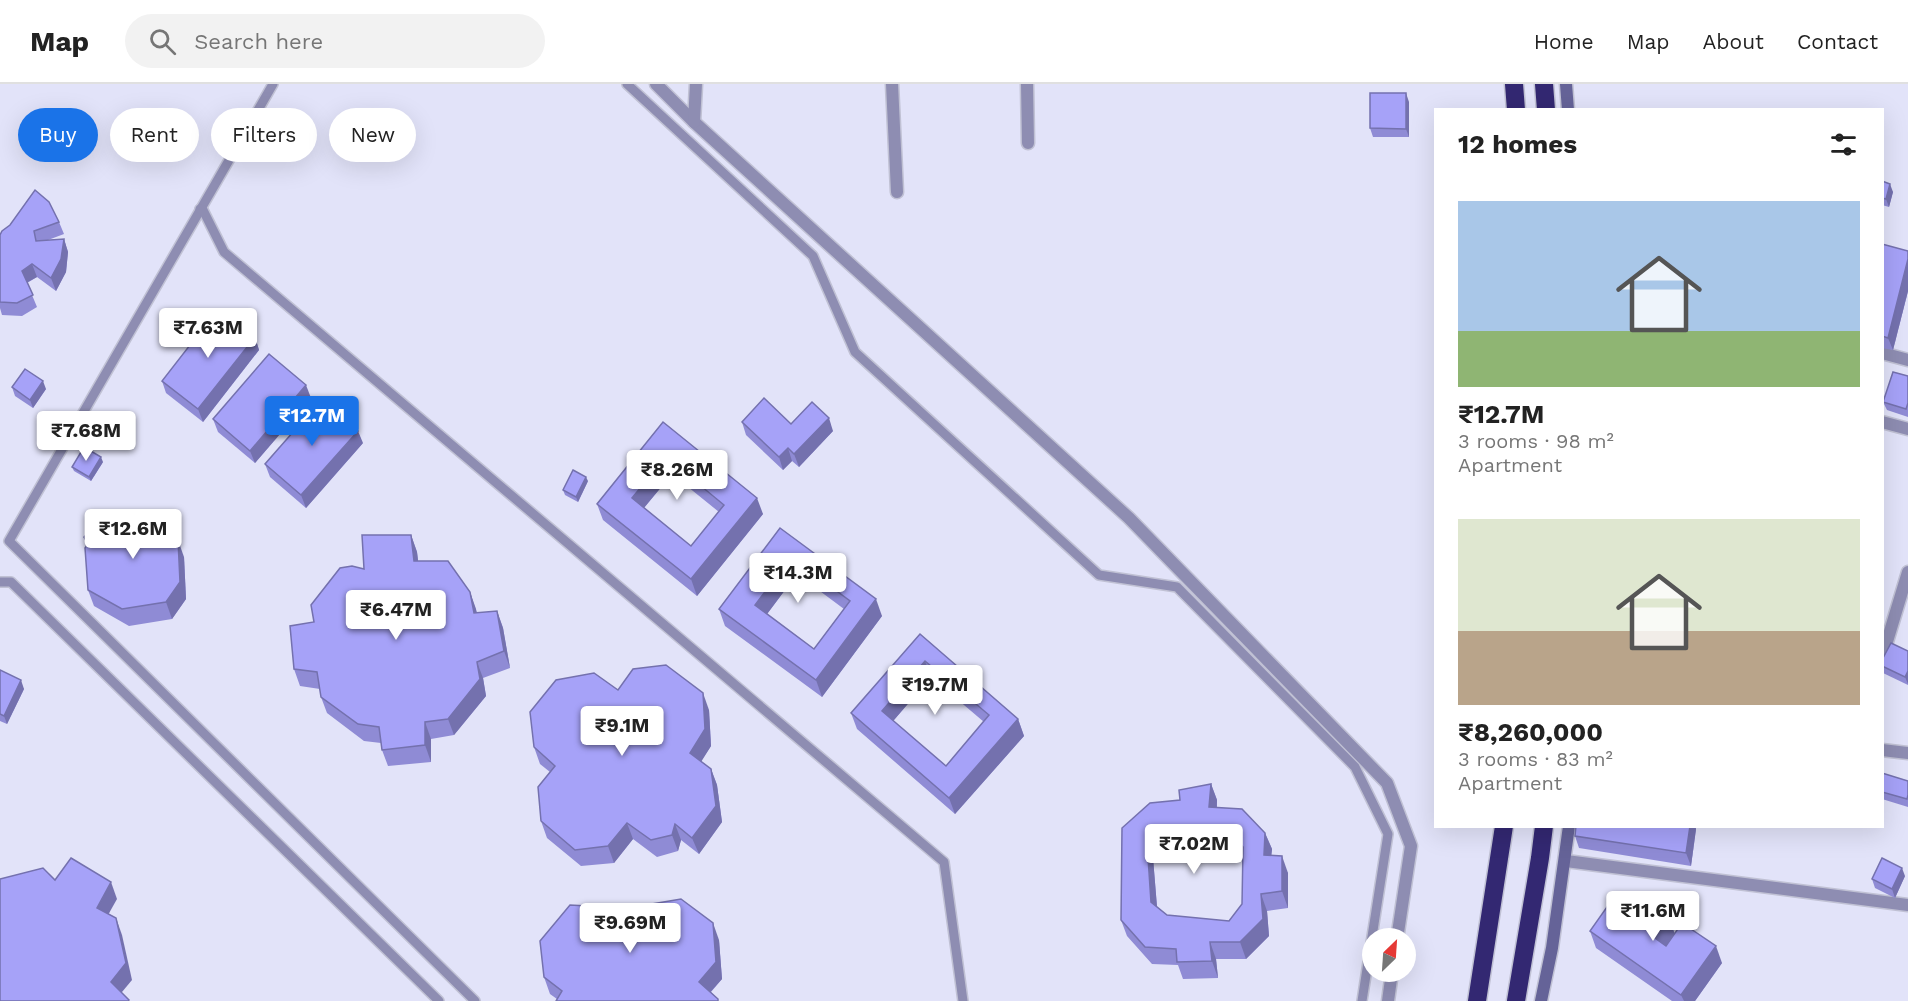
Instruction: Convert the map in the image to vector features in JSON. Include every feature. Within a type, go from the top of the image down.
[{"type":"highway","points":[[1514,84],[1516,108]]},
{"type":"highway","points":[[1544,84],[1546,108]]},
{"type":"highway","points":[[1478,1001],[1503,828]]},
{"type":"highway","points":[[1516,1001],[1544,828]]},
{"type":"street","points":[[656,84],[694,122],[1129,518],[1387,783],[1411,846],[1399,928]]},
{"type":"street","points":[[694,122],[696,84]]},
{"type":"street","points":[[892,84],[897,192]]},
{"type":"street","points":[[1027,84],[1028,142]]},
{"type":"street","points":[[1566,84],[1568,108]]},
{"type":"street","points":[[1884,354],[1908,360]]},
{"type":"street","points":[[1884,423],[1908,429]]},
{"type":"street","points":[[1884,651],[1908,572]]},
{"type":"street","points":[[1884,750],[1908,753]]},
{"type":"street","points":[[1541,1001],[1566,861],[1569,828]]},
{"type":"street","points":[[1566,861],[1908,905]]},
{"type":"street","points":[[1388,1001],[1391,982]]},
{"type":"lane","points":[[273,84],[9,541],[475,1001]]},
{"type":"lane","points":[[627,84],[813,256],[855,352],[1099,575],[1177,587],[1355,767],[1388,834],[1362,1001]]},
{"type":"lane","points":[[200,209],[203,210],[224,252],[944,862],[963,1001]]},
{"type":"lane","points":[[0,582],[11,582],[439,1001]]},
{"type":"building","points":[[1370,93],[1406,93],[1406,129],[1370,128]]},
{"type":"building","points":[[1884,182],[1890,184],[1886,199],[1884,198]]},
{"type":"building","points":[[35,190],[49,202],[59,222],[34,231],[36,241],[64,239],[61,259],[51,278],[32,264],[22,271],[33,295],[17,303],[0,302],[0,235]]},
{"type":"building","points":[[1884,245],[1908,251],[1888,338],[1884,337]]},
{"type":"building","points":[[218,309],[255,337],[198,409],[162,381]]},
{"type":"building","points":[[269,354],[306,385],[250,451],[213,419]]},
{"type":"building","points":[[25,369],[43,381],[30,400],[12,387]]},
{"type":"building","points":[[1893,372],[1908,376],[1906,409],[1884,402]]},
{"type":"building","points":[[764,398],[791,424],[812,402],[829,418],[794,454],[788,448],[779,457],[742,422]]},
{"type":"building","points":[[322,399],[358,431],[301,495],[265,464]]},
{"type":"building","points":[[663,422],[757,498],[691,579],[597,504]],"holes":[[[666,457],[724,505],[691,546],[632,498]]]},
{"type":"building","points":[[84,447],[101,457],[89,477],[72,467]]},
{"type":"building","points":[[573,470],[586,477],[576,497],[563,490]]},
{"type":"building","points":[[152,512],[174,530],[178,540],[180,582],[166,602],[122,609],[88,590],[85,548],[88,544],[84,537],[106,514]]},
{"type":"building","points":[[780,528],[876,599],[816,680],[719,609]],"holes":[[[791,557],[850,601],[814,649],[755,605]]]},
{"type":"building","points":[[362,535],[411,535],[414,561],[448,561],[470,592],[474,613],[497,611],[504,651],[477,662],[480,679],[448,719],[425,722],[425,745],[382,750],[379,727],[358,724],[321,697],[317,672],[294,669],[290,626],[314,622],[311,605],[340,568],[352,566],[364,569]]},
{"type":"building","points":[[920,634],[1018,719],[949,798],[851,713]],"holes":[[[925,661],[989,715],[946,766],[882,711]]]},
{"type":"building","points":[[1891,643],[1908,651],[1908,671],[1905,677],[1884,667],[1884,656]]},
{"type":"building","points":[[666,665],[703,693],[705,729],[690,753],[711,769],[716,806],[692,838],[675,824],[672,835],[651,840],[627,823],[608,846],[575,850],[541,821],[538,787],[555,766],[534,747],[530,712],[556,680],[594,673],[618,690],[633,669]]},
{"type":"building","points":[[0,670],[21,680],[4,716],[0,714]]},
{"type":"building","points":[[1884,774],[1908,781],[1907,799],[1884,793]]},
{"type":"building","points":[[1211,784],[1209,807],[1242,809],[1265,833],[1264,855],[1282,856],[1282,891],[1261,894],[1263,919],[1240,942],[1210,942],[1212,961],[1177,962],[1176,949],[1145,947],[1121,920],[1122,828],[1150,803],[1180,800],[1179,790]],"holes":[[[1160,826],[1224,826],[1243,847],[1242,904],[1229,921],[1167,915],[1151,902],[1147,842]]]},
{"type":"building","points":[[1576,828],[1690,828],[1686,853],[1575,836]]},
{"type":"building","points":[[71,858],[111,882],[97,908],[116,918],[126,963],[111,982],[129,1000],[0,1001],[0,879],[43,868],[55,880]]},
{"type":"building","points":[[1882,858],[1902,868],[1892,889],[1872,879]]},
{"type":"building","points":[[1635,894],[1669,919],[1655,938],[1666,946],[1682,923],[1716,946],[1681,995],[1590,931],[1614,897],[1626,906]]},
{"type":"building","points":[[681,899],[713,923],[716,962],[699,982],[718,1001],[556,1001],[562,991],[544,977],[540,941],[570,905],[605,907],[624,922],[640,906]]}]
